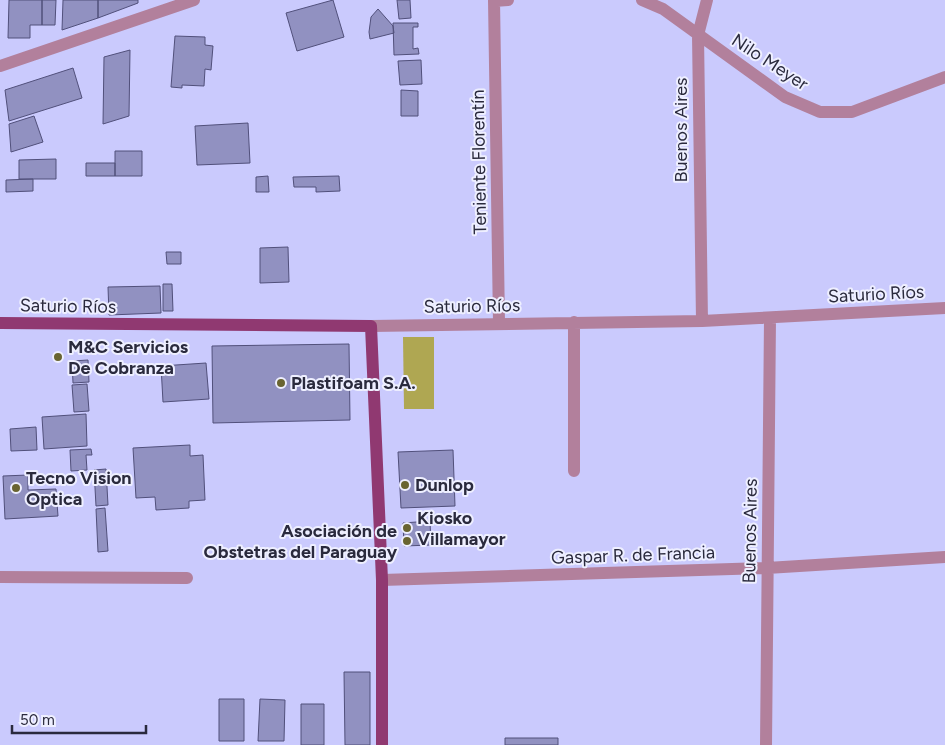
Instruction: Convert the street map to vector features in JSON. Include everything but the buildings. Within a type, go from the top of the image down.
[{"type":"main road","name":"Saturio Ríos","points":[[0,323],[371,326]]},
{"type":"main road","points":[[371,326],[382,580],[382,745]]},
{"type":"street","points":[[0,66],[194,0]]},
{"type":"street","points":[[494,0],[508,0]]},
{"type":"street","name":"Teniente Florentín","points":[[494,0],[499,323]]},
{"type":"street","name":"Nilo Meyer","points":[[642,0],[663,9],[785,97],[820,112],[852,112],[945,77]]},
{"type":"street","name":"Buenos Aires","points":[[702,321],[698,35],[707,0]]},
{"type":"street","name":"Saturio Ríos","points":[[371,326],[702,321],[945,308]]},
{"type":"street","name":"Buenos Aires","points":[[766,745],[770,318]]},
{"type":"street","points":[[574,322],[574,471]]},
{"type":"street","name":"Gaspar R. de Francia","points":[[382,580],[767,568],[945,557]]},
{"type":"street","points":[[0,577],[187,578]]},
{"type":"shaded area","points":[[403,337],[434,337],[434,409],[404,409]]},
{"type":"place","name":"M&C Servicios De Cobranza","points":[[58,357]]},
{"type":"place","name":"Plastifoam S.A.","points":[[281,383]]},
{"type":"place","name":"Dunlop","points":[[405,485]]},
{"type":"place","name":"Tecno Vision Optica","points":[[16,488]]},
{"type":"place","name":"Kiosko Villamayor","points":[[407,528]]},
{"type":"place","name":"Asociación de Obstetras del Paraguay","points":[[407,541]]}]
